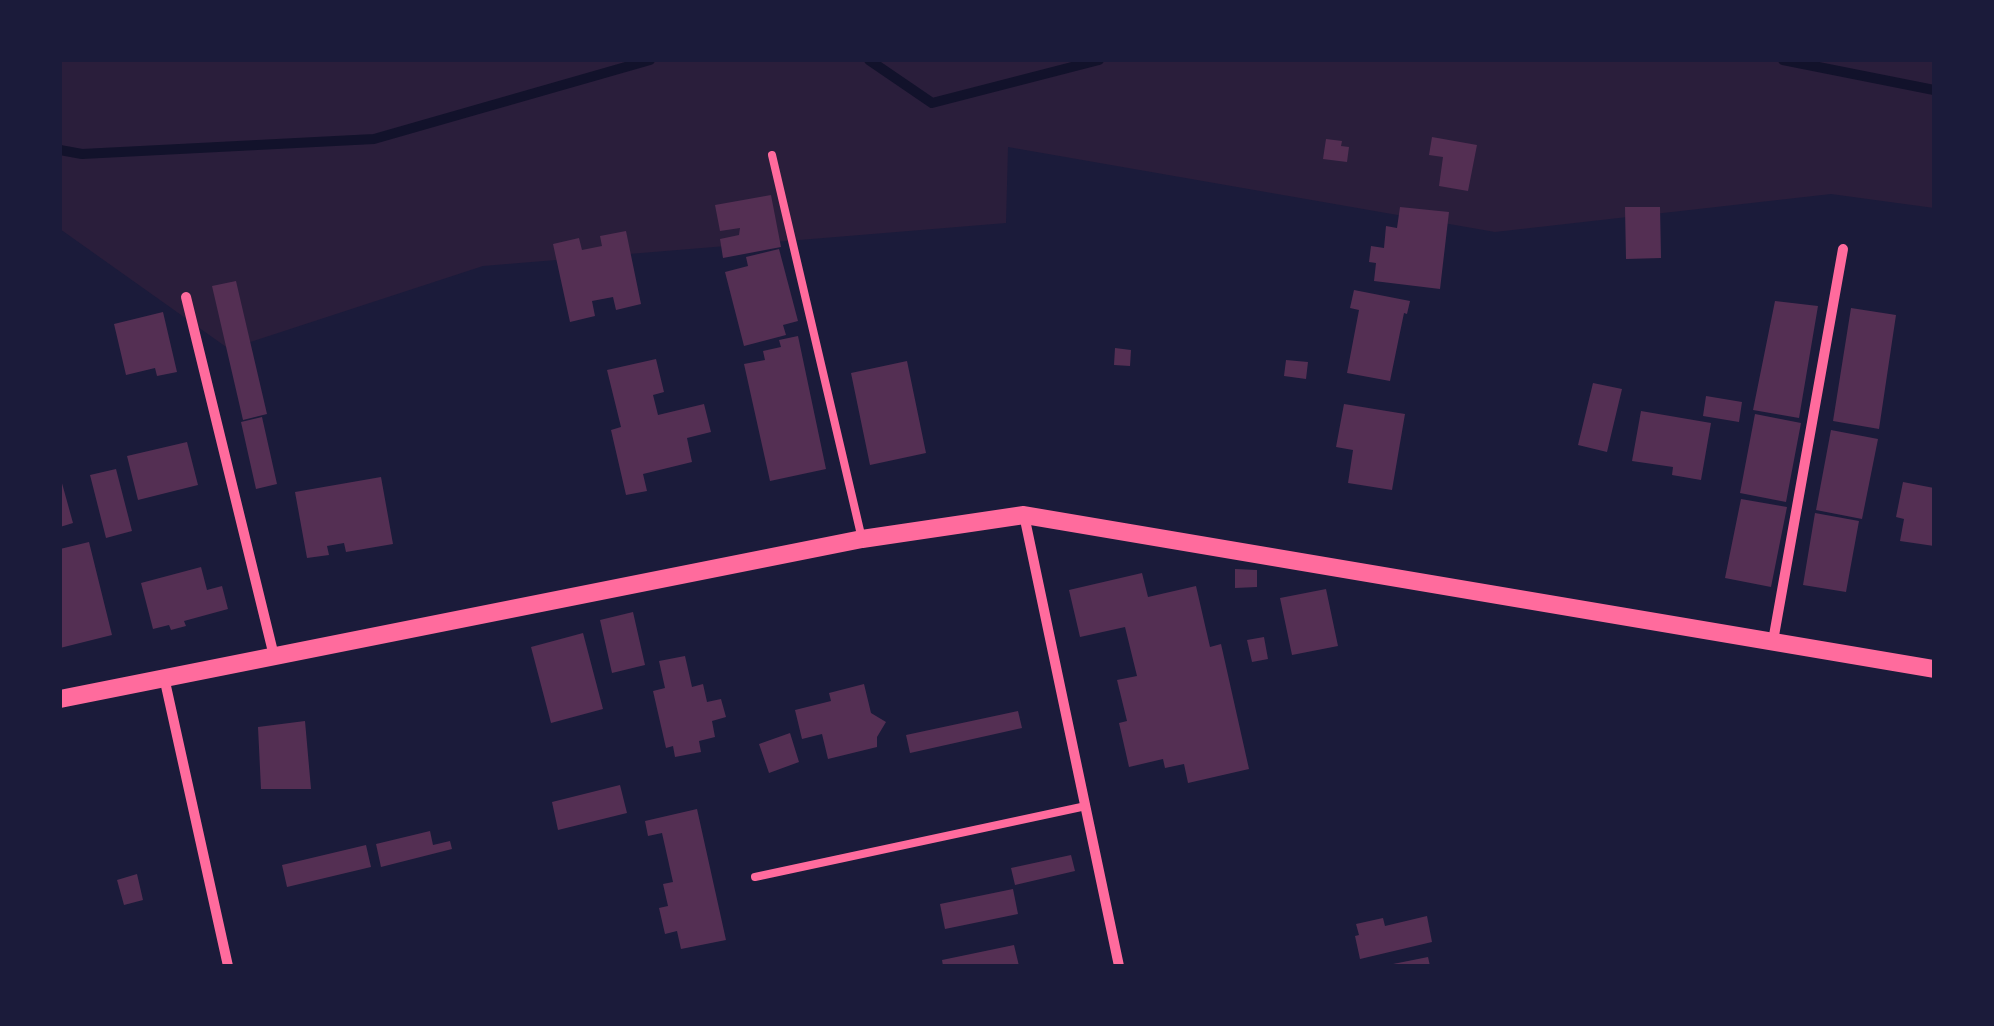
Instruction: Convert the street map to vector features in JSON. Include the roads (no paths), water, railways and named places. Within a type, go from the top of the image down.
[{"type":"street","points":[[1773,641],[1842,249]]},
{"type":"street","points":[[186,297],[274,656]]},
{"type":"street","points":[[1024,514],[1119,966]]},
{"type":"street","points":[[60,700],[862,538],[1024,514],[1934,669]]},
{"type":"street","points":[[164,678],[228,966]]},
{"type":"lane","points":[[772,155],[862,538]]},
{"type":"lane","points":[[755,877],[1086,806]]},
{"type":"waterway","points":[[60,150],[82,154],[374,139],[650,60]]},
{"type":"waterway","points":[[869,60],[932,103],[1099,60]]},
{"type":"waterway","points":[[1783,60],[1934,90]]}]
